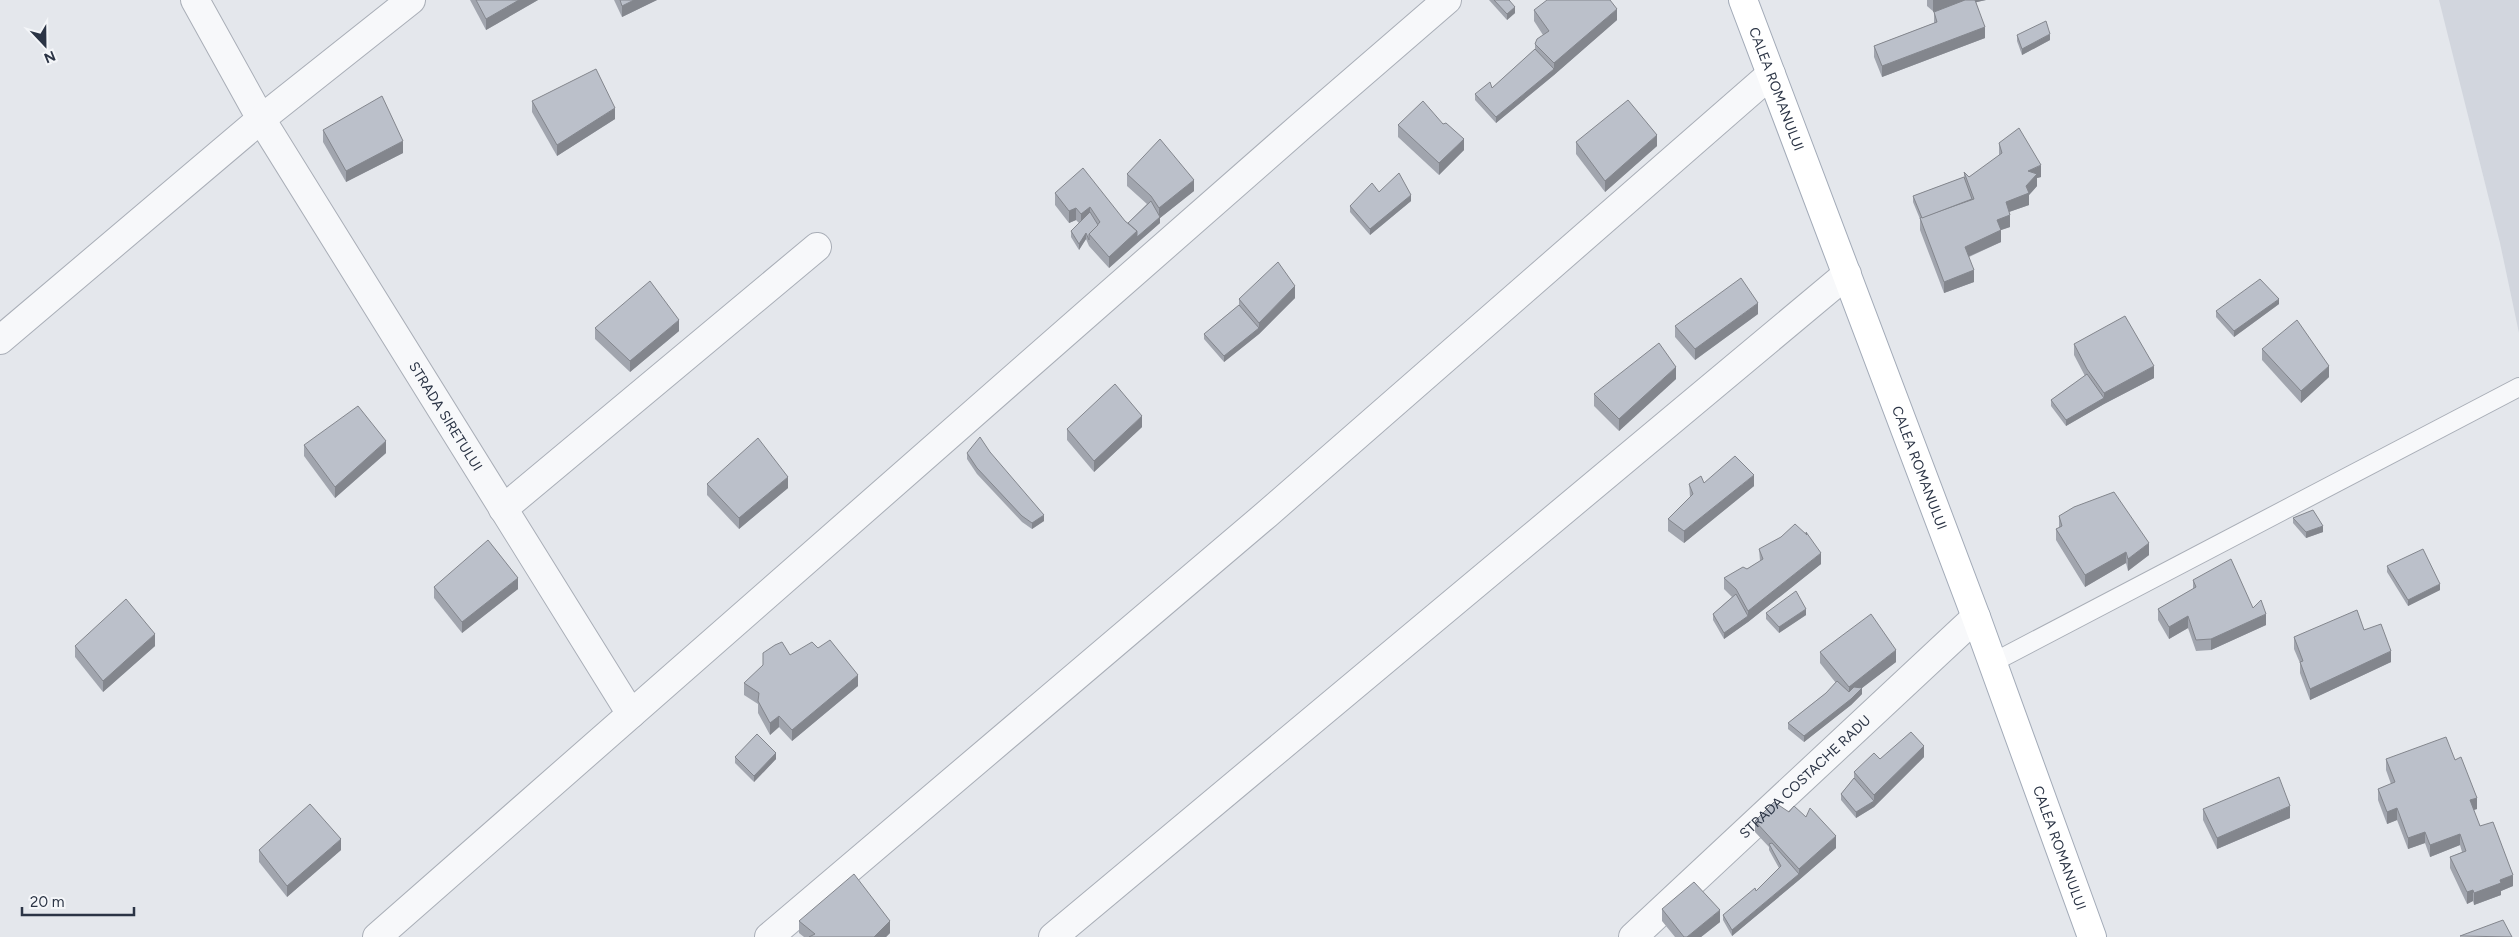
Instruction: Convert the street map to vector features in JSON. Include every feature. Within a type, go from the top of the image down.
[{"type":"main road","name":"CALEA ROMANULUI","points":[[1743,0],[1976,617],[2092,937]]},
{"type":"street","name":"STRADA SIRETULUI","points":[[195,0],[261,119],[631,714]]},
{"type":"street","points":[[0,340],[261,119],[410,0]]},
{"type":"street","points":[[377,937],[1447,0]]},
{"type":"street","points":[[769,937],[1267,514],[1771,74]]},
{"type":"street","points":[[503,509],[817,247]]},
{"type":"street","points":[[1053,937],[1847,274]]},
{"type":"street","name":"STRADA COSTACHE RADU","points":[[1633,937],[1976,617]]},
{"type":"lane","points":[[1992,663],[2519,387]]},
{"type":"shaded area","points":[[2439,0],[2519,0],[2519,333],[2500,243]]},
{"type":"building","points":[[476,0],[519,0],[486,19]]},
{"type":"building","points":[[620,0],[634,0],[622,6]]},
{"type":"building","points":[[1494,0],[1509,0],[1515,7],[1507,14]]},
{"type":"building","points":[[1547,0],[1610,0],[1617,9],[1554,63],[1535,44],[1537,39],[1549,31],[1534,10]]},
{"type":"building","points":[[1965,0],[1975,0],[1985,27],[1882,66],[1874,46],[1937,22],[1934,12]]},
{"type":"building","points":[[2046,21],[2050,34],[2022,49],[2017,35]]},
{"type":"building","points":[[1535,49],[1554,69],[1496,117],[1475,94],[1490,82],[1492,88]]},
{"type":"building","points":[[596,69],[615,108],[557,145],[532,101]]},
{"type":"building","points":[[382,96],[403,141],[346,171],[323,130]]},
{"type":"building","points":[[1628,100],[1657,135],[1605,181],[1576,142]]},
{"type":"building","points":[[1423,101],[1443,124],[1446,123],[1464,139],[1439,163],[1398,125]]},
{"type":"building","points":[[2019,128],[2041,165],[2028,171],[2037,174],[2026,186],[2029,193],[2006,202],[2010,215],[1997,220],[2001,230],[1965,247],[1974,270],[1944,282],[1920,218],[1974,199],[1964,172],[1969,177],[2002,153],[1999,143]]},
{"type":"building","points":[[1160,139],[1194,180],[1159,208],[1151,196],[1127,174]]},
{"type":"building","points":[[1083,168],[1125,221],[1137,231],[1109,257],[1089,234],[1100,222],[1090,207],[1081,214],[1076,208],[1069,211],[1055,193]]},
{"type":"building","points":[[1399,173],[1411,195],[1370,229],[1350,206],[1372,183],[1379,192]]},
{"type":"building","points":[[1964,177],[1972,199],[1922,218],[1913,196]]},
{"type":"building","points":[[1151,201],[1160,217],[1137,237],[1137,231],[1128,223]]},
{"type":"building","points":[[1090,212],[1098,225],[1089,234],[1089,240],[1086,233],[1079,244],[1071,231]]},
{"type":"building","points":[[1278,262],[1295,286],[1259,323],[1239,299]]},
{"type":"building","points":[[1741,278],[1758,303],[1695,349],[1675,326]]},
{"type":"building","points":[[2260,279],[2279,299],[2234,331],[2216,311]]},
{"type":"building","points":[[650,281],[679,320],[630,361],[595,328]]},
{"type":"building","points":[[1239,305],[1259,328],[1224,356],[1204,334]]},
{"type":"building","points":[[2125,316],[2154,366],[2104,393],[2087,369],[2074,344]]},
{"type":"building","points":[[2297,320],[2329,366],[2301,391],[2262,349]]},
{"type":"building","points":[[1659,343],[1676,367],[1619,419],[1594,394]]},
{"type":"building","points":[[2087,374],[2104,398],[2066,420],[2051,400]]},
{"type":"building","points":[[1115,384],[1142,416],[1094,461],[1067,429]]},
{"type":"building","points":[[358,406],[386,441],[335,487],[304,445]]},
{"type":"building","points":[[980,437],[990,452],[1044,515],[1032,523],[1022,516],[977,468],[967,453]]},
{"type":"building","points":[[758,438],[788,477],[739,518],[707,484]]},
{"type":"building","points":[[1735,456],[1754,475],[1684,531],[1668,519],[1693,494],[1689,484],[1701,476],[1704,483]]},
{"type":"building","points":[[2114,492],[2149,543],[2128,559],[2126,552],[2085,575],[2056,529],[2062,526],[2059,516],[2074,507]]},
{"type":"building","points":[[2313,510],[2323,526],[2306,532],[2293,518]]},
{"type":"building","points":[[1795,524],[1807,535],[1806,532],[1821,553],[1748,611],[1736,589],[1724,578],[1743,567],[1747,569],[1763,559],[1759,549],[1781,537]]},
{"type":"building","points":[[488,540],[518,578],[462,622],[434,587]]},
{"type":"building","points":[[2423,549],[2440,584],[2408,600],[2387,566]]},
{"type":"building","points":[[2231,559],[2253,608],[2261,600],[2266,614],[2211,639],[2196,640],[2188,616],[2169,627],[2158,609],[2196,587],[2193,580]]},
{"type":"building","points":[[1796,591],[1806,609],[1779,627],[1766,613]]},
{"type":"building","points":[[1736,594],[1748,616],[1724,633],[1713,614]]},
{"type":"building","points":[[126,599],[155,634],[103,681],[75,646]]},
{"type":"building","points":[[2357,610],[2364,630],[2381,624],[2391,651],[2310,689],[2300,662],[2303,661],[2294,637]]},
{"type":"building","points":[[1871,614],[1896,650],[1849,687],[1820,652]]},
{"type":"building","points":[[830,640],[858,675],[792,730],[779,716],[770,723],[758,701],[759,693],[744,683],[763,665],[763,653],[782,642],[790,655],[812,642],[818,648]]},
{"type":"building","points":[[1837,681],[1849,692],[1854,687],[1862,688],[1804,736],[1788,723],[1826,693]]},
{"type":"building","points":[[1911,732],[1924,746],[1874,795],[1854,772],[1874,753],[1880,759]]},
{"type":"building","points":[[757,734],[776,753],[754,776],[735,757]]},
{"type":"building","points":[[2446,737],[2455,760],[2461,757],[2477,798],[2470,800],[2480,826],[2493,822],[2513,875],[2500,880],[2501,883],[2474,893],[2473,890],[2467,892],[2450,857],[2466,851],[2460,834],[2430,845],[2425,832],[2408,838],[2397,808],[2387,812],[2378,789],[2395,782],[2386,759]]},
{"type":"building","points":[[2279,777],[2290,806],[2217,838],[2203,809]]},
{"type":"building","points":[[1854,778],[1874,801],[1856,812],[1841,794]]},
{"type":"building","points":[[1774,802],[1789,812],[1794,806],[1806,817],[1810,808],[1836,836],[1799,869],[1755,821]]},
{"type":"building","points":[[310,804],[341,839],[287,886],[259,850]]},
{"type":"building","points":[[1772,843],[1799,874],[1732,930],[1723,915],[1755,888],[1756,891],[1781,866],[1769,844]]},
{"type":"building","points":[[854,874],[890,921],[874,937],[809,937],[815,934],[799,921]]},
{"type":"building","points":[[1694,882],[1720,910],[1687,937],[1684,937],[1662,909]]},
{"type":"building","points":[[2503,920],[2512,937],[2460,936]]}]
